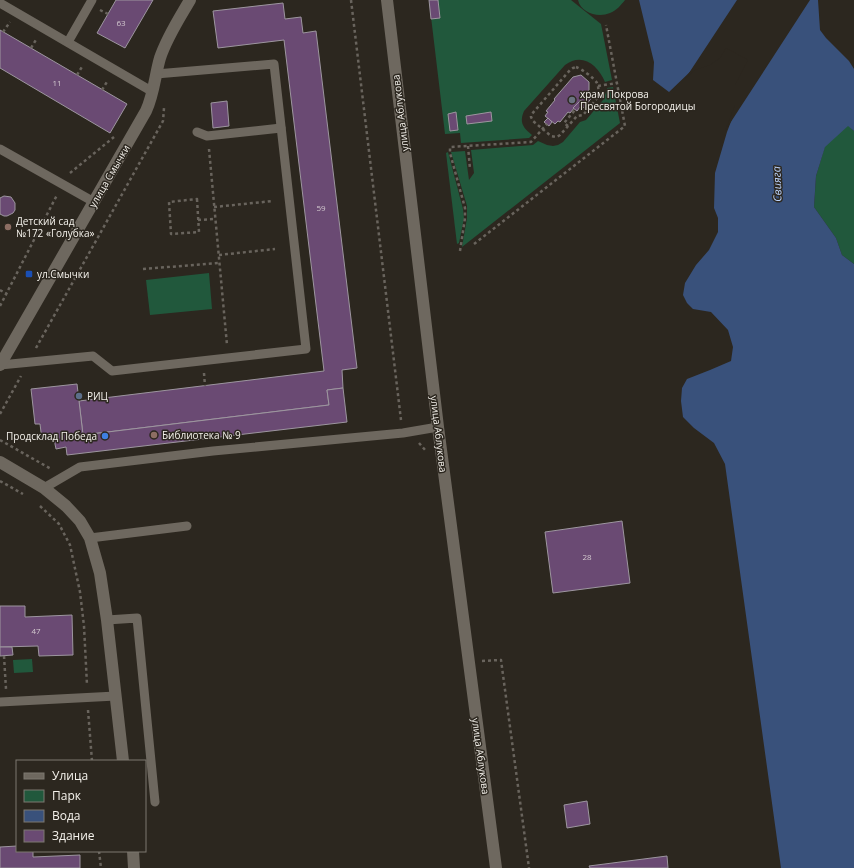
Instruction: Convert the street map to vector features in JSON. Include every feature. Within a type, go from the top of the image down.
[{"type":"street","name":"улица Смычки","points":[[0,365],[146,111],[153,92],[160,58],[167,41],[190,0]]},
{"type":"street","name":"улица Аблукова","points":[[386,0],[438,427],[496,868]]},
{"type":"street","points":[[0,462],[44,488],[66,506],[80,522],[90,538],[100,572],[123,760]]},
{"type":"street","points":[[132,852],[134,868]]},
{"type":"lane","points":[[68,42],[92,0]]},
{"type":"lane","points":[[0,3],[153,92]]},
{"type":"lane","points":[[0,365],[93,356],[112,371],[306,349],[274,64],[156,74]]},
{"type":"lane","points":[[197,132],[208,136],[281,128]]},
{"type":"lane","points":[[0,149],[94,202]]},
{"type":"lane","points":[[44,488],[80,467],[438,427]]},
{"type":"lane","points":[[90,538],[187,526]]},
{"type":"lane","points":[[107,620],[137,618],[155,802]]},
{"type":"lane","points":[[0,702],[116,696]]},
{"type":"path","points":[[351,0],[403,432]]},
{"type":"path","points":[[98,9],[108,14]]},
{"type":"path","points":[[3,32],[12,18]]},
{"type":"path","points":[[474,244],[625,126],[606,25]]},
{"type":"path","points":[[31,48],[39,34]]},
{"type":"path","points":[[77,75],[85,62]]},
{"type":"path","points":[[576,67],[596,82],[599,96],[582,115],[577,116],[568,126],[562,134],[557,137],[551,136],[533,121],[531,115],[570,70],[576,67]]},
{"type":"path","points":[[102,90],[110,76]]},
{"type":"path","points":[[598,86],[617,83]]},
{"type":"path","points":[[0,414],[163,121],[165,101]]},
{"type":"path","points":[[568,126],[564,123],[575,110]]},
{"type":"path","points":[[460,251],[466,218],[465,208],[450,153],[450,147],[531,142],[547,124]]},
{"type":"path","points":[[0,306],[62,184],[70,173],[115,136]]},
{"type":"path","points":[[208,136],[228,358]]},
{"type":"path","points":[[468,146],[470,169]]},
{"type":"path","points":[[196,199],[198,220],[199,232],[171,234],[169,202],[196,199]]},
{"type":"path","points":[[214,207],[273,201]]},
{"type":"path","points":[[198,220],[215,219]]},
{"type":"path","points":[[218,255],[275,249]]},
{"type":"path","points":[[143,269],[219,263]]},
{"type":"path","points":[[0,290],[7,294]]},
{"type":"path","points":[[203,369],[205,386]]},
{"type":"path","points":[[0,440],[64,476]]},
{"type":"path","points":[[0,481],[24,496]]},
{"type":"path","points":[[37,502],[59,524],[70,545],[80,592],[84,626],[92,760]]},
{"type":"path","points":[[4,656],[5,673]]},
{"type":"path","points":[[482,662],[501,660],[529,868]]},
{"type":"path","points":[[99,852],[101,868]]},
{"type":"green space","points":[[429,0],[571,0],[601,24],[612,80],[605,82],[598,70],[589,62],[583,60],[571,61],[565,65],[524,111],[522,122],[524,127],[532,135],[529,138],[461,143],[460,133],[445,134]]},
{"type":"green space","points":[[578,0],[625,0],[620,6],[610,13],[595,15],[586,11]]},
{"type":"green space","points":[[613,87],[620,123],[462,247],[467,218],[467,206],[451,152],[465,151],[469,180],[474,173],[471,150],[533,145],[538,141],[547,145],[558,145],[563,142],[580,122],[586,120],[603,100],[607,88]]},
{"type":"green space","points":[[848,125],[854,131],[854,264],[842,255],[836,238],[814,207],[816,176],[825,146]]},
{"type":"green space","points":[[448,152],[464,218],[459,243],[457,244],[446,153]]},
{"type":"green space","points":[[209,273],[212,309],[150,315],[146,280]]},
{"type":"green space","points":[[32,659],[33,672],[14,673],[13,660]]},
{"type":"water","name":"Свияга","points":[[639,0],[818,0],[820,30],[849,61],[854,69],[854,131],[848,126],[825,147],[816,176],[814,207],[836,238],[842,255],[854,264],[854,868],[781,868],[725,464],[714,443],[694,428],[683,417],[681,401],[682,388],[687,379],[731,361],[733,347],[728,330],[711,312],[693,309],[687,303],[683,295],[685,283],[696,265],[709,250],[718,232],[718,218],[714,208],[715,173],[727,132],[737,106],[750,59],[726,45],[694,68],[669,92],[653,80],[654,62]]},
{"type":"pier","points":[[737,0],[810,0],[725,131],[735,105],[735,85],[748,60],[726,48],[720,58],[710,65],[695,70],[685,79]]},
{"type":"building","points":[[116,0],[153,0],[125,48],[97,33]]},
{"type":"building","points":[[429,0],[438,0],[440,18],[431,19]]},
{"type":"building","points":[[283,3],[285,19],[301,17],[303,33],[316,31],[357,368],[342,370],[343,388],[327,390],[329,405],[83,435],[79,401],[324,371],[284,40],[218,48],[213,11]]},
{"type":"building","points":[[0,30],[127,104],[110,133],[0,68]]},
{"type":"building","name":"храм Покрова Пресвятой Богородицы","points":[[581,75],[589,82],[588,91],[593,96],[586,105],[581,100],[570,113],[568,112],[560,122],[558,121],[555,124],[545,116],[548,112],[546,111],[573,77]]},
{"type":"building","points":[[581,100],[586,105],[582,109],[580,107],[577,111],[573,108]]},
{"type":"building","points":[[227,101],[229,126],[213,128],[211,103]]},
{"type":"building","points":[[456,112],[458,130],[450,131],[448,114]]},
{"type":"building","points":[[491,112],[492,121],[467,124],[466,116]]},
{"type":"building","points":[[548,118],[552,122],[549,126],[544,122]]},
{"type":"building","points":[[4,196],[11,197],[15,203],[15,210],[7,216],[0,214],[0,198]]},
{"type":"building","points":[[77,384],[83,435],[329,405],[327,390],[343,388],[347,422],[67,455],[66,447],[56,449],[54,439],[42,440],[40,424],[35,424],[31,389]]},
{"type":"building","points":[[622,521],[630,583],[553,593],[545,532]]},
{"type":"building","points":[[0,606],[25,606],[25,617],[72,615],[73,655],[39,656],[38,646],[0,647]]},
{"type":"building","points":[[0,647],[12,647],[13,655],[0,656]]},
{"type":"building","points":[[587,801],[590,824],[567,828],[564,805]]},
{"type":"building","points":[[16,846],[16,852],[33,852],[33,857],[80,855],[80,868],[0,868],[0,847]]},
{"type":"building","points":[[667,856],[668,868],[590,868],[589,866]]},
{"type":"place","name":"храм Покрова Пресвятой Богородицы","points":[[572,100]]},
{"type":"place","name":"Детский сад №172 «Голубка»","points":[[8,227]]},
{"type":"place","name":"ул.Смычки","points":[[29,274]]},
{"type":"place","name":"РИЦ","points":[[79,396]]},
{"type":"place","name":"Библиотека № 9","points":[[154,435]]},
{"type":"place","name":"Продсклад Победа","points":[[105,436]]}]
